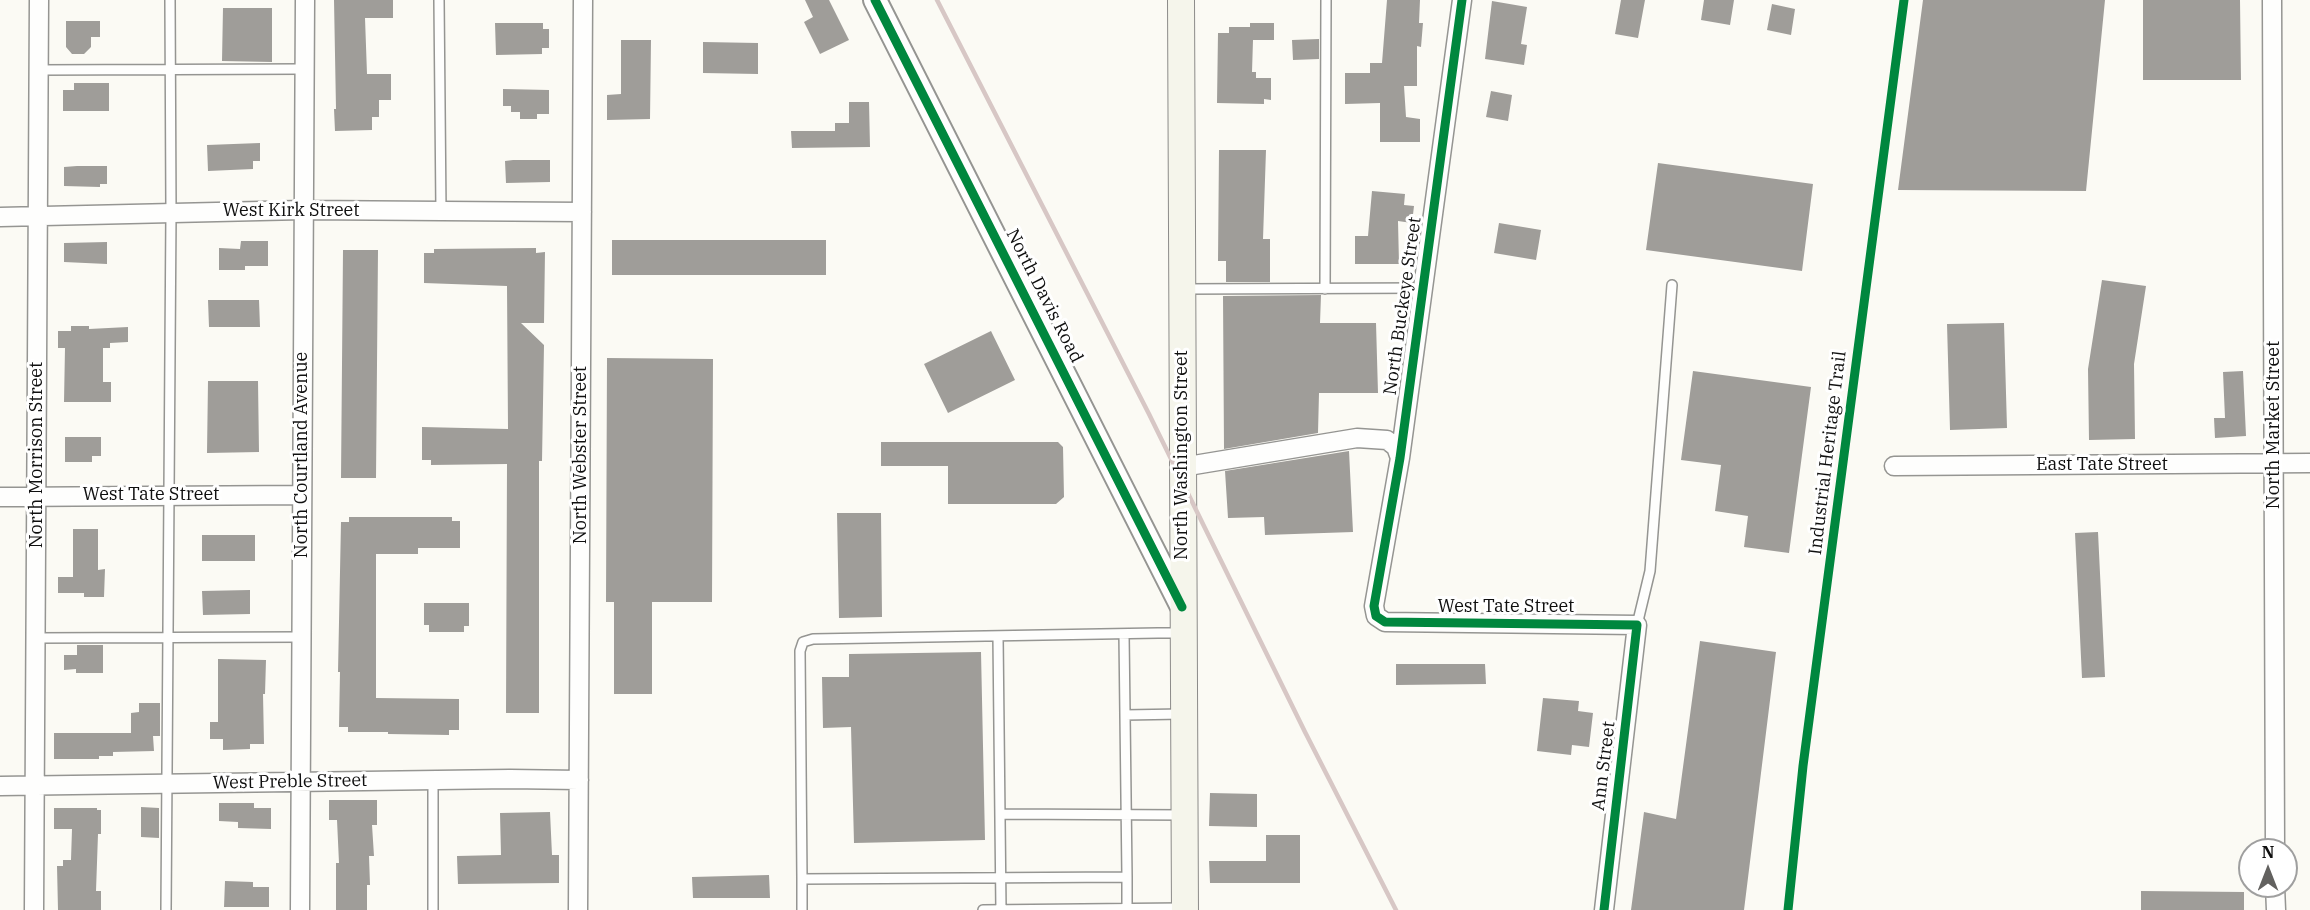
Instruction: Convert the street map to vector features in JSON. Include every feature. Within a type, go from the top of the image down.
[{"type":"main road","name":"North Washington Street","points":[[1181,0],[1185,909]]},
{"type":"street","name":"North Morrison Street","points":[[34,910],[39,0]]},
{"type":"street","name":"North Courtland Avenue","points":[[300,910],[304,0]]},
{"type":"street","name":"North Webster Street","points":[[578,910],[583,0]]},
{"type":"street","name":"North Davis Road","points":[[876,0],[1182,607]]},
{"type":"street","name":"North Buckeye Street","points":[[1376,616],[1374,606],[1400,458],[1462,0]]},
{"type":"street","name":"North Market Street","points":[[2272,0],[2275,838]]},
{"type":"street","name":"West Kirk Street","points":[[0,217],[303,210],[582,212]]},
{"type":"street","points":[[1182,467],[1357,438],[1387,440],[1396,447],[1400,458]]},
{"type":"street","name":"East Tate Street","points":[[1894,466],[2310,463]]},
{"type":"street","name":"West Tate Street","points":[[0,497],[302,495]]},
{"type":"street","name":"West Tate Street","points":[[1376,616],[1385,622],[1407,623],[1637,625]]},
{"type":"street","name":"Ann Street","points":[[1604,910],[1637,625]]},
{"type":"street","name":"West Preble Street","points":[[0,786],[579,780]]},
{"type":"lane","points":[[166,910],[171,212],[170,0]]},
{"type":"lane","points":[[440,0],[441,211]]},
{"type":"lane","points":[[1325,289],[1326,0]]},
{"type":"lane","points":[[39,70],[304,69]]},
{"type":"lane","points":[[1637,625],[1650,571],[1672,285]]},
{"type":"lane","points":[[1182,289],[1423,288]]},
{"type":"lane","points":[[1124,633],[1127,909]]},
{"type":"lane","points":[[802,910],[800,651],[803,642],[813,639],[1182,633]]},
{"type":"lane","points":[[998,636],[1001,910]]},
{"type":"lane","points":[[36,638],[301,637]]},
{"type":"lane","points":[[1125,715],[1183,714]]},
{"type":"lane","points":[[433,780],[433,910]]},
{"type":"lane","points":[[1000,814],[1184,815]]},
{"type":"lane","points":[[802,879],[1127,877]]},
{"type":"lane","points":[[983,910],[1185,909]]},
{"type":"building","points":[[334,0],[393,0],[393,18],[365,18],[367,74],[391,74],[391,100],[379,100],[379,117],[372,117],[372,130],[335,131]]},
{"type":"building","points":[[805,0],[829,0],[849,40],[820,54],[804,22],[813,17]]},
{"type":"building","points":[[1387,0],[1420,0],[1419,23],[1423,23],[1421,47],[1417,46],[1417,86],[1404,86],[1406,117],[1420,119],[1420,142],[1380,142],[1380,103],[1345,104],[1345,73],[1370,73],[1370,63],[1382,63]]},
{"type":"building","points":[[1621,0],[1645,0],[1638,38],[1615,34]]},
{"type":"building","points":[[1704,0],[1734,0],[1730,25],[1701,20]]},
{"type":"building","points":[[1923,0],[2105,0],[2086,191],[1898,190]]},
{"type":"building","points":[[2143,0],[2240,0],[2241,80],[2143,80]]},
{"type":"building","points":[[1492,1],[1527,7],[1521,44],[1527,45],[1524,65],[1485,59]]},
{"type":"building","points":[[1772,4],[1795,9],[1791,35],[1767,30]]},
{"type":"building","points":[[223,8],[272,8],[272,62],[222,61]]},
{"type":"building","points":[[66,21],[100,21],[100,37],[91,37],[91,47],[84,54],[72,54],[66,47]]},
{"type":"building","points":[[495,23],[543,23],[543,29],[549,29],[549,48],[542,48],[542,54],[496,55]]},
{"type":"building","points":[[1250,23],[1274,23],[1274,40],[1253,40],[1252,72],[1256,72],[1256,78],[1271,78],[1271,100],[1264,99],[1264,104],[1217,103],[1218,33],[1229,33],[1229,27],[1250,27]]},
{"type":"building","points":[[1319,39],[1319,59],[1293,60],[1292,40]]},
{"type":"building","points":[[621,40],[651,40],[650,119],[607,120],[607,95],[621,94]]},
{"type":"building","points":[[703,42],[758,43],[758,74],[703,73]]},
{"type":"building","points":[[74,83],[109,83],[109,111],[63,111],[63,90],[74,90]]},
{"type":"building","points":[[503,89],[549,90],[549,114],[537,114],[537,119],[520,119],[520,112],[511,112],[511,106],[503,106]]},
{"type":"building","points":[[1491,91],[1512,95],[1508,121],[1486,117]]},
{"type":"building","points":[[849,102],[869,102],[870,147],[792,148],[791,131],[835,131],[835,123],[849,123]]},
{"type":"building","points":[[260,143],[260,161],[253,161],[253,169],[208,171],[207,145]]},
{"type":"building","points":[[1219,150],[1266,150],[1263,239],[1270,239],[1270,282],[1226,282],[1226,261],[1218,261]]},
{"type":"building","points":[[550,160],[550,182],[506,183],[505,161]]},
{"type":"building","points":[[1658,163],[1813,184],[1802,271],[1646,250]]},
{"type":"building","points":[[107,166],[107,184],[100,184],[100,187],[64,186],[64,167]]},
{"type":"building","points":[[1372,191],[1405,194],[1404,205],[1414,206],[1412,223],[1398,221],[1399,264],[1355,264],[1355,236],[1368,236]]},
{"type":"building","points":[[1499,223],[1541,230],[1536,260],[1494,253]]},
{"type":"building","points":[[612,240],[826,240],[826,275],[612,275]]},
{"type":"building","points":[[241,241],[268,241],[268,266],[245,266],[245,270],[219,270],[219,248],[240,249]]},
{"type":"building","points":[[107,242],[107,264],[64,262],[64,243]]},
{"type":"building","points":[[536,248],[536,253],[545,252],[544,323],[521,323],[544,345],[542,461],[539,461],[539,713],[506,713],[507,464],[431,465],[431,460],[422,460],[422,427],[508,429],[507,286],[424,283],[424,253],[434,253],[434,249]]},
{"type":"building","points":[[343,250],[378,250],[376,478],[341,478]]},
{"type":"building","points":[[2102,280],[2146,286],[2134,364],[2135,439],[2089,440],[2088,369]]},
{"type":"building","points":[[1321,295],[1320,323],[1376,323],[1378,393],[1319,393],[1318,433],[1224,449],[1223,296]]},
{"type":"building","points":[[208,300],[259,300],[260,327],[209,327]]},
{"type":"building","points":[[2004,323],[2007,428],[1950,430],[1947,324]]},
{"type":"building","points":[[71,326],[89,326],[89,329],[128,327],[128,342],[110,343],[110,348],[103,348],[103,382],[111,382],[111,402],[64,402],[65,348],[58,348],[58,331],[71,331]]},
{"type":"building","points":[[991,331],[1015,380],[948,413],[924,364]]},
{"type":"building","points":[[607,358],[713,359],[712,602],[652,602],[652,694],[614,694],[614,602],[606,602]]},
{"type":"building","points":[[1693,371],[1811,387],[1789,553],[1744,547],[1748,516],[1715,511],[1721,465],[1681,460]]},
{"type":"building","points":[[2243,371],[2246,436],[2215,438],[2214,418],[2225,418],[2223,372]]},
{"type":"building","points":[[208,381],[258,381],[259,452],[207,453]]},
{"type":"building","points":[[65,437],[101,437],[101,456],[92,456],[92,462],[65,462]]},
{"type":"building","points":[[881,442],[1058,442],[1063,447],[1064,497],[1056,504],[948,504],[948,466],[881,466]]},
{"type":"building","points":[[1349,451],[1353,532],[1265,535],[1264,517],[1228,518],[1225,471]]},
{"type":"building","points":[[837,513],[881,513],[882,617],[839,618]]},
{"type":"building","points":[[349,517],[452,517],[452,521],[460,521],[460,548],[418,548],[418,554],[376,554],[376,698],[459,699],[459,730],[449,730],[449,735],[348,732],[348,727],[339,727],[341,522],[349,522]]},
{"type":"building","points":[[73,529],[98,529],[98,570],[105,569],[104,597],[84,597],[84,593],[58,593],[58,577],[73,577]]},
{"type":"building","points":[[2098,532],[2105,677],[2082,678],[2075,533]]},
{"type":"building","points":[[202,535],[255,535],[255,561],[202,561]]},
{"type":"building","points":[[250,590],[250,614],[203,615],[202,591]]},
{"type":"building","points":[[424,603],[469,603],[469,626],[464,626],[464,632],[429,632],[429,625],[424,625]]},
{"type":"building","points":[[1700,641],[1776,652],[1744,910],[1631,910],[1644,812],[1676,819]]},
{"type":"building","points":[[77,645],[103,645],[103,673],[76,673],[76,669],[64,670],[64,655],[77,655]]},
{"type":"building","points":[[981,652],[985,840],[854,843],[851,727],[823,728],[822,677],[849,677],[849,654]]},
{"type":"building","points":[[218,659],[266,660],[265,694],[263,694],[264,744],[250,744],[250,749],[223,750],[223,739],[210,739],[210,722],[218,722]]},
{"type":"building","points":[[1396,664],[1485,664],[1486,684],[1396,685]]},
{"type":"building","points":[[1543,698],[1579,701],[1578,711],[1593,713],[1589,747],[1572,745],[1571,755],[1537,751]]},
{"type":"building","points":[[139,703],[160,703],[160,736],[153,736],[154,751],[113,752],[113,756],[99,756],[99,759],[54,759],[54,733],[131,733],[131,713],[139,712]]},
{"type":"building","points":[[1210,793],[1257,794],[1257,827],[1209,826]]},
{"type":"building","points":[[329,800],[377,800],[377,825],[372,825],[374,856],[369,856],[370,885],[367,885],[367,910],[336,910],[336,863],[339,863],[337,820],[329,820]]},
{"type":"building","points":[[219,803],[254,803],[254,808],[271,808],[271,829],[238,828],[238,822],[219,821]]},
{"type":"building","points":[[141,807],[159,808],[159,838],[141,837]]},
{"type":"building","points":[[54,808],[97,808],[101,810],[96,891],[101,891],[101,910],[58,910],[57,866],[63,866],[63,860],[71,860],[72,829],[54,829]]},
{"type":"building","points":[[550,812],[552,855],[559,855],[559,883],[458,884],[457,856],[501,855],[500,813]]},
{"type":"building","points":[[1266,835],[1300,835],[1300,883],[1210,883],[1209,861],[1266,861]]},
{"type":"building","points":[[769,875],[770,898],[693,898],[692,877]]},
{"type":"building","points":[[225,881],[253,882],[253,887],[269,887],[269,907],[224,907]]},
{"type":"building","points":[[2141,891],[2238,892],[2238,898],[2244,898],[2244,910],[2141,910]]},
{"type":"railway","points":[[937,0],[1149,414],[1305,732],[1396,910]]},
{"type":"cycle path","points":[[875,0],[1182,607]]},
{"type":"cycle path","points":[[1462,0],[1400,458],[1374,606],[1376,616],[1385,622],[1637,625],[1604,910]]},
{"type":"cycle path","name":"Industrial Heritage Trail","points":[[1788,910],[1803,766],[1904,0]]}]
